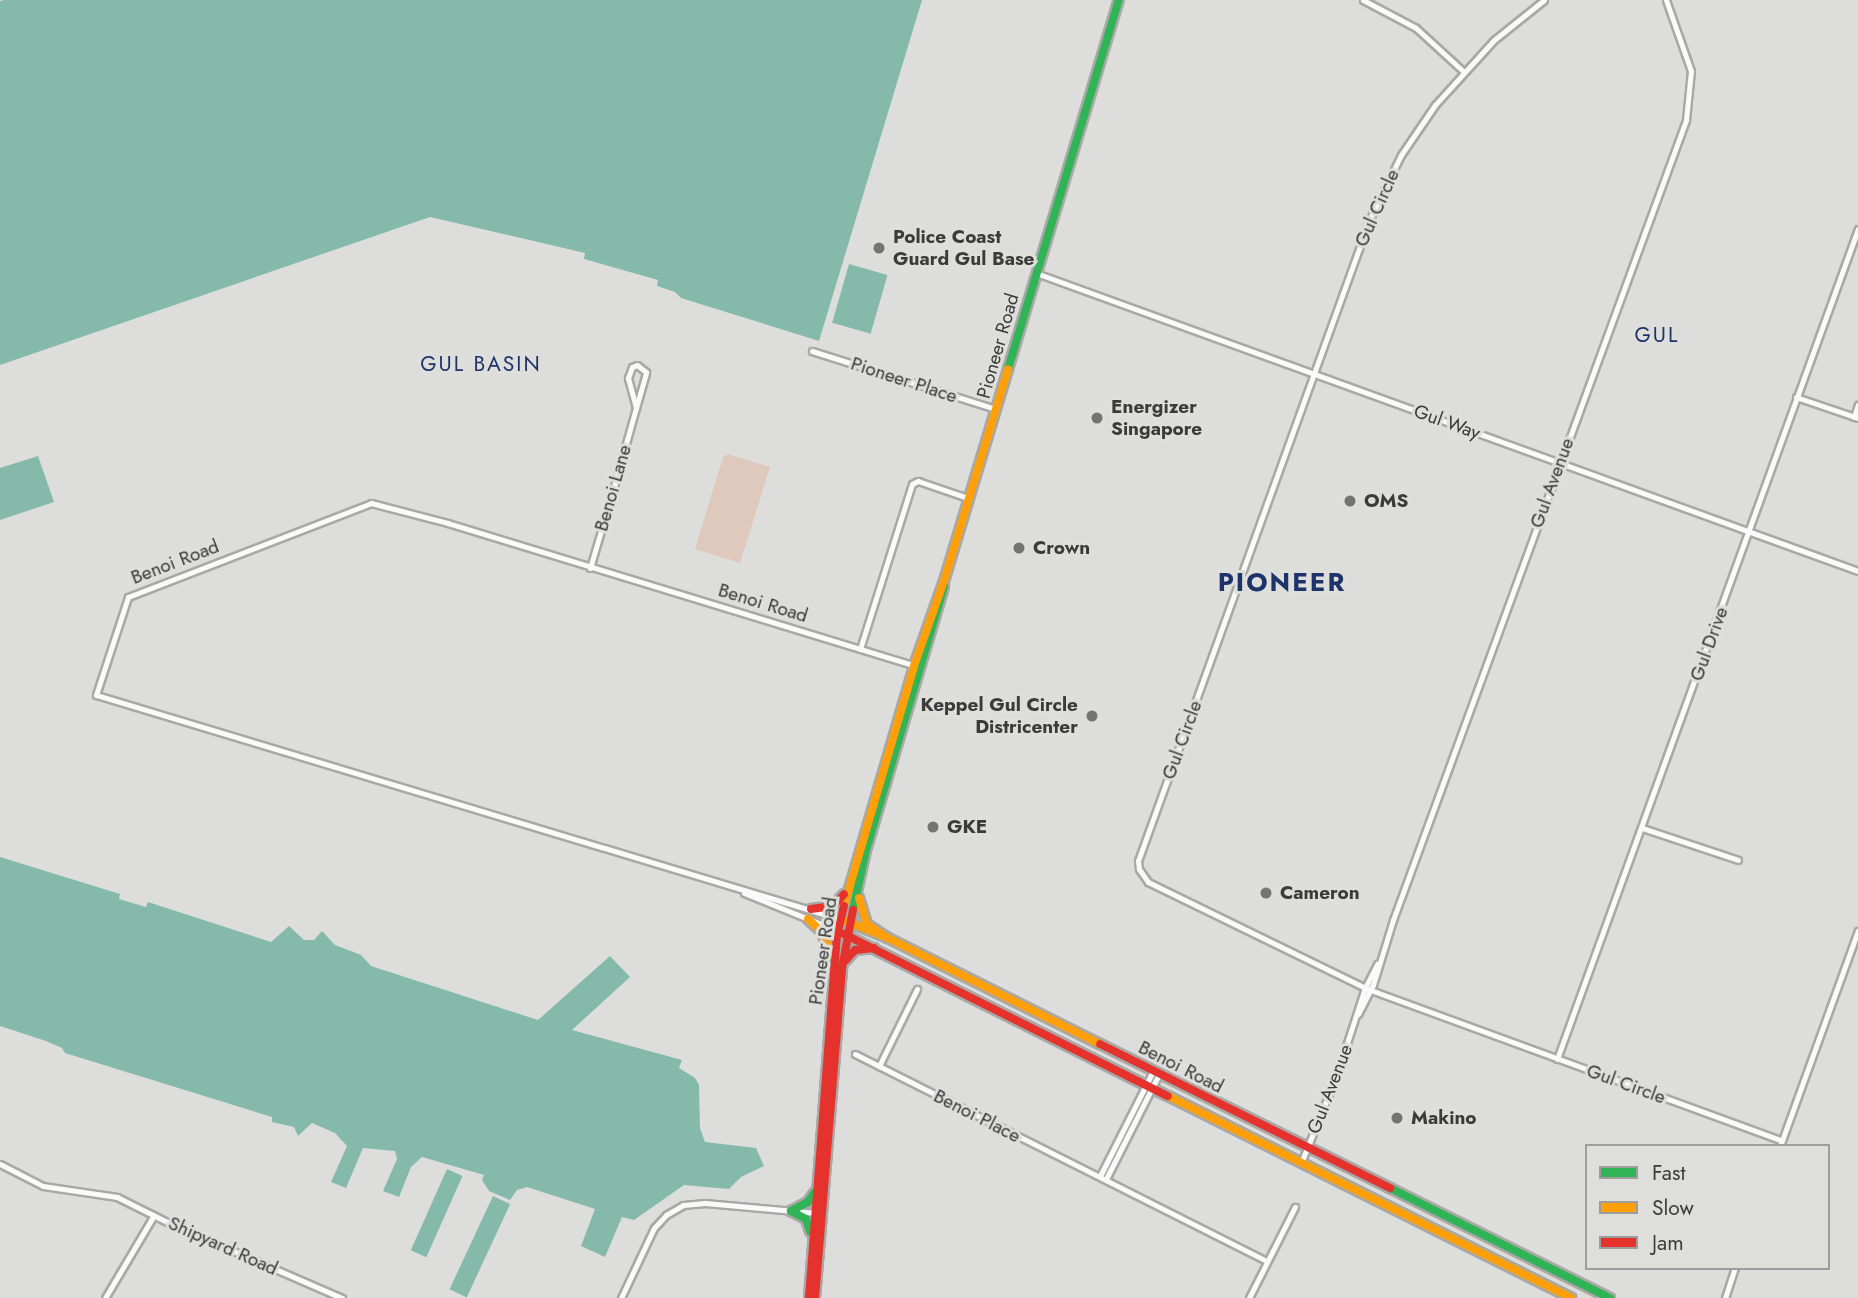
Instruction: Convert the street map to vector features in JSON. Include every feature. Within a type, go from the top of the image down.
[{"type":"main road","name":"Pioneer Road","points":[[816,1298],[817,1213],[840,919],[848,886],[943,596],[944,581],[968,498],[1119,0]]},
{"type":"main road","name":"Pioneer Road","points":[[822,1157],[842,968],[848,936],[866,850],[918,667]]},
{"type":"main road","points":[[811,909],[833,906],[848,886]]},
{"type":"main road","points":[[858,889],[864,919],[888,938]]},
{"type":"main road","points":[[808,919],[820,930],[835,960]]},
{"type":"main road","name":"Benoi Road","points":[[840,919],[888,938],[1611,1298]]},
{"type":"main road","name":"Benoi Road","points":[[838,931],[1571,1298]]},
{"type":"main road","points":[[842,968],[855,950],[874,948]]},
{"type":"main road","name":"Pioneer Road","points":[[809,1298],[812,1236],[817,1213],[815,1192],[821,1175]]},
{"type":"main road","points":[[791,1211],[808,1202],[815,1192]]},
{"type":"main road","points":[[791,1211],[806,1219],[812,1236]]},
{"type":"street","points":[[1363,0],[1416,28],[1464,71]]},
{"type":"street","name":"Gul Circle","points":[[1544,0],[1494,40],[1435,104],[1401,155],[1374,210],[1138,861],[1142,876],[1148,882],[1368,989],[1781,1143],[1858,931]]},
{"type":"street","name":"Gul Avenue","points":[[1301,1163],[1368,989],[1686,120],[1691,71],[1666,0]]},
{"type":"street","name":"Gul Drive","points":[[1557,1059],[1858,229]]},
{"type":"street","name":"Gul Way","points":[[1036,273],[1858,571]]},
{"type":"street","name":"Pioneer Place","points":[[812,351],[996,409]]},
{"type":"street","name":"Benoi Lane","points":[[590,568],[636,408],[646,372],[637,365],[632,368],[628,378],[636,408]]},
{"type":"street","points":[[1796,397],[1856,417],[1858,405]]},
{"type":"street","points":[[860,649],[911,486],[918,481],[968,498]]},
{"type":"street","name":"Benoi Road","points":[[840,919],[96,696],[124,603],[128,597],[371,503],[399,508],[918,667]]},
{"type":"street","points":[[1642,828],[1738,860]]},
{"type":"street","name":"Benoi Road","points":[[728,887],[838,931]]},
{"type":"street","points":[[879,1066],[917,989]]},
{"type":"street","name":"Benoi Place","points":[[855,1054],[1267,1261]]},
{"type":"street","points":[[1106,1180],[1156,1072]]},
{"type":"street","points":[[1100,1176],[1149,1087]]},
{"type":"street","points":[[0,1164],[43,1186],[107,1193],[153,1215]]},
{"type":"street","points":[[621,1298],[654,1228],[666,1215],[684,1205],[705,1203],[817,1213]]},
{"type":"street","points":[[1249,1298],[1295,1207]]},
{"type":"street","name":"Shipyard Road","points":[[105,1298],[153,1215],[342,1298]]},
{"type":"street","points":[[1725,1298],[1734,1270]]},
{"type":"shaded area","points":[[922,0],[819,341],[681,298],[675,292],[657,286],[658,280],[584,259],[585,253],[430,217],[0,365],[0,1]]},
{"type":"shaded area","points":[[849,264],[887,275],[871,334],[832,323]]},
{"type":"shaded area","points":[[728,454],[770,467],[740,563],[695,549],[723,457]]},
{"type":"shaded area","points":[[38,456],[54,502],[0,520],[0,468]]},
{"type":"shaded area","points":[[0,857],[120,894],[119,899],[146,907],[148,902],[271,942],[289,926],[304,940],[314,940],[322,931],[335,945],[361,955],[371,966],[538,1020],[610,956],[630,977],[572,1030],[682,1060],[679,1068],[695,1078],[699,1085],[700,1128],[705,1142],[756,1148],[764,1166],[741,1177],[729,1189],[684,1185],[634,1220],[622,1217],[605,1257],[581,1246],[595,1209],[527,1187],[517,1190],[510,1200],[489,1191],[482,1180],[484,1175],[422,1157],[411,1167],[399,1197],[383,1191],[397,1159],[395,1151],[363,1148],[346,1188],[331,1182],[347,1146],[335,1133],[312,1123],[298,1136],[294,1127],[272,1122],[272,1117],[65,1053],[62,1048],[46,1041],[0,1026]]},
{"type":"shaded area","points":[[447,1169],[463,1176],[426,1257],[411,1250]]},
{"type":"shaded area","points":[[493,1196],[510,1204],[467,1297],[449,1289]]},
{"type":"traffic: fast","points":[[1008,369],[1119,0]]},
{"type":"traffic: fast","points":[[853,910],[866,850],[944,586]]},
{"type":"traffic: fast","points":[[1390,1188],[1610,1298]]},
{"type":"traffic: fast","points":[[791,1211],[808,1202],[814,1193]]},
{"type":"traffic: fast","points":[[791,1211],[806,1219],[810,1231]]},
{"type":"traffic: slow","points":[[844,906],[914,666],[944,581],[1008,369]]},
{"type":"traffic: slow","points":[[859,898],[867,924],[888,938]]},
{"type":"traffic: slow","points":[[808,919],[820,930],[834,958]]},
{"type":"traffic: slow","points":[[846,921],[888,938],[1100,1044]]},
{"type":"traffic: slow","points":[[1168,1096],[1571,1298]]},
{"type":"traffic: jam","points":[[811,909],[833,906],[844,894]]},
{"type":"traffic: jam","points":[[809,1298],[837,936],[844,906]]},
{"type":"traffic: jam","points":[[815,1298],[842,968],[853,910]]},
{"type":"traffic: jam","points":[[844,934],[1168,1096]]},
{"type":"traffic: jam","points":[[846,960],[855,950],[874,948]]},
{"type":"traffic: jam","points":[[1100,1044],[1390,1188]]},
{"type":"place","name":"Police Coast Guard Gul Base","points":[[879,248]]},
{"type":"place","name":"Energizer Singapore","points":[[1097,418]]},
{"type":"place","name":"OMS","points":[[1350,501]]},
{"type":"place","name":"Crown","points":[[1019,548]]},
{"type":"place","name":"Keppel Gul Circle Districenter","points":[[1092,716]]},
{"type":"place","name":"GKE","points":[[933,827]]},
{"type":"place","name":"Cameron","points":[[1266,893]]},
{"type":"place","name":"Makino","points":[[1397,1118]]},
{"type":"district","name":"GUL","points":[[1657,335]]},
{"type":"district","name":"GUL BASIN","points":[[481,364]]},
{"type":"district","name":"PIONEER","points":[[1282,583]]}]
